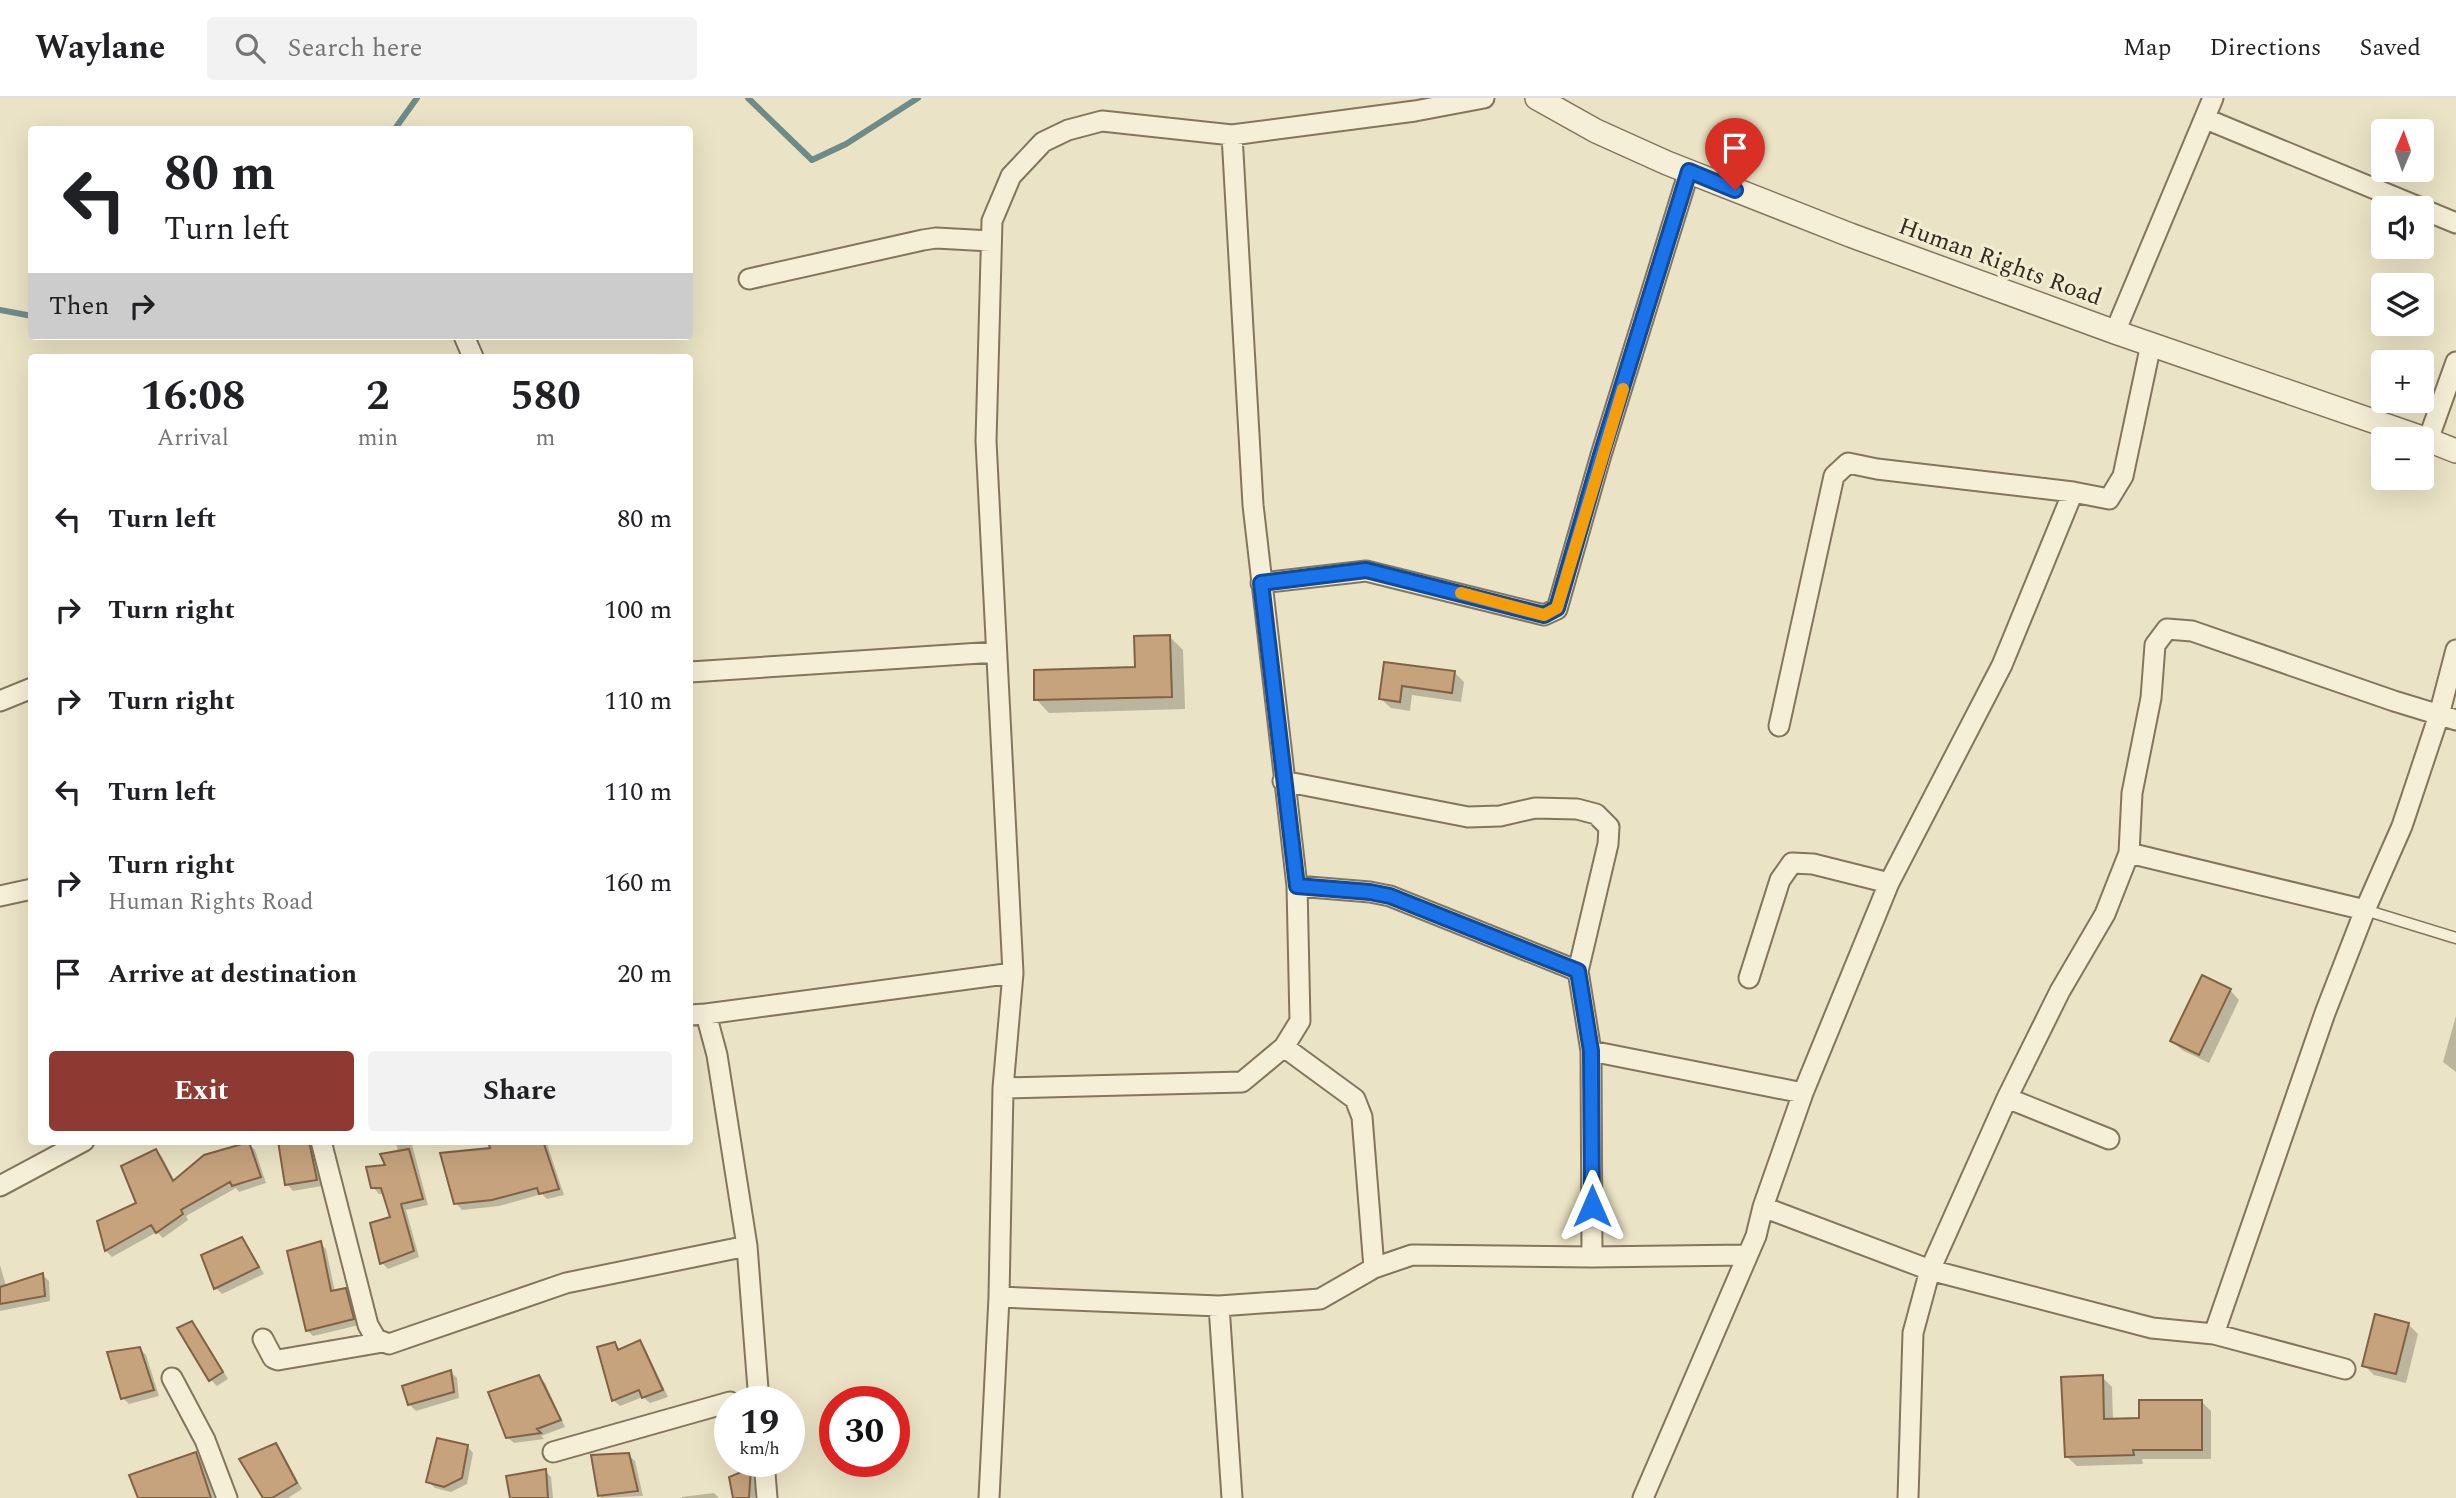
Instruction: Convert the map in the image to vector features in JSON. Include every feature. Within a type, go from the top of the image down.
[{"type":"street","points":[[989,1498],[999,1297],[1003,1088],[1013,972],[986,441],[992,221],[1011,176],[1043,142],[1068,130],[1102,121],[1232,135],[1416,111],[1484,98]]},
{"type":"street","name":"Human Rights Road","points":[[1537,98],[1596,131],[1850,235],[2115,332],[2390,427]]},
{"type":"street","points":[[2115,332],[2213,98]]},
{"type":"street","points":[[2206,119],[2390,196]]},
{"type":"street","points":[[1003,1088],[1242,1082],[1284,1047],[1300,1021],[1297,886],[1253,505],[1232,135]]},
{"type":"street","points":[[1261,583],[1366,570],[1544,615],[1557,608],[1601,455],[1689,171]]},
{"type":"street","points":[[2434,214],[2456,223]]},
{"type":"street","points":[[748,279],[936,238],[991,242]]},
{"type":"street","points":[[1779,726],[1834,477],[1848,463],[2109,499],[2123,476],[2151,344]]},
{"type":"street","points":[[2433,427],[2456,362]]},
{"type":"street","name":"Human Rights Road","points":[[2434,442],[2456,451]]},
{"type":"street","points":[[1643,1498],[1756,1236],[1763,1207],[1803,1093],[1889,883],[2002,665],[2073,492]]},
{"type":"street","points":[[1908,1498],[1913,1333],[1930,1270],[2007,1098],[2060,991],[2105,914],[2129,853],[2132,793],[2151,698],[2155,645],[2167,629],[2192,631],[2448,718]]},
{"type":"street","points":[[2214,1334],[2325,1013],[2365,910],[2448,718],[2456,650]]},
{"type":"street","points":[[693,672],[996,652]]},
{"type":"street","points":[[0,701],[28,690]]},
{"type":"street","points":[[1283,780],[1468,817],[1500,816],[1535,808],[1577,809],[1596,814],[1609,827],[1608,844],[1578,971],[1591,1051],[1592,1257]]},
{"type":"street","points":[[2129,853],[2365,910]]},
{"type":"street","points":[[1749,978],[1780,880],[1792,863],[1813,864],[1889,883]]},
{"type":"street","points":[[1297,886],[1390,896],[1578,971]]},
{"type":"street","points":[[0,896],[28,890]]},
{"type":"street","points":[[757,1386],[747,1246],[717,1055],[698,1015],[1013,972]]},
{"type":"street","points":[[1284,1047],[1355,1099],[1362,1117],[1374,1268]]},
{"type":"street","points":[[1591,1051],[1803,1093]]},
{"type":"street","points":[[2007,1098],[2109,1139]]},
{"type":"street","points":[[0,1186],[77,1145]]},
{"type":"street","points":[[322,1145],[368,1325],[376,1339],[389,1344],[566,1283],[747,1246]]},
{"type":"street","points":[[1763,1207],[1930,1270],[2152,1328],[2214,1334],[2345,1369]]},
{"type":"street","points":[[999,1297],[1219,1306],[1320,1299],[1374,1268],[1412,1255],[1746,1255]]},
{"type":"street","points":[[1219,1306],[1232,1498]]},
{"type":"street","points":[[263,1339],[273,1358],[278,1360],[383,1342]]},
{"type":"street","points":[[172,1378],[205,1440],[227,1498]]},
{"type":"street","points":[[553,1452],[714,1407]]},
{"type":"street","points":[[765,1477],[767,1498]]},
{"type":"lane","points":[[2365,910],[2456,938]]},
{"type":"building","points":[[1170,635],[1172,697],[1034,700],[1034,670],[1135,667],[1134,636]]},
{"type":"building","points":[[1384,662],[1455,671],[1452,693],[1402,686],[1400,702],[1379,699]]},
{"type":"building","points":[[2202,975],[2231,989],[2199,1055],[2170,1041]]},
{"type":"building","points":[[239,1145],[250,1145],[261,1177],[232,1186],[230,1182],[181,1210],[183,1214],[156,1233],[151,1225],[105,1251],[97,1221],[136,1203],[121,1166],[156,1149],[173,1181],[204,1155]]},
{"type":"building","points":[[279,1145],[310,1145],[317,1180],[285,1185]]},
{"type":"building","points":[[489,1145],[544,1145],[559,1189],[539,1194],[537,1188],[492,1200],[454,1204],[440,1153],[490,1148]]},
{"type":"building","points":[[409,1149],[423,1199],[401,1204],[414,1251],[380,1264],[370,1223],[390,1217],[381,1188],[371,1188],[366,1167],[385,1165],[380,1154]]},
{"type":"building","points":[[242,1237],[259,1267],[214,1289],[201,1255]]},
{"type":"building","points":[[321,1241],[331,1291],[346,1288],[354,1319],[306,1331],[287,1251]]},
{"type":"building","points":[[43,1273],[45,1296],[0,1304],[0,1287]]},
{"type":"building","points":[[2375,1314],[2409,1323],[2396,1374],[2362,1366]]},
{"type":"building","points":[[192,1321],[223,1372],[209,1381],[177,1328]]},
{"type":"building","points":[[640,1340],[663,1390],[642,1398],[639,1390],[612,1401],[597,1347],[615,1342],[618,1350]]},
{"type":"building","points":[[140,1347],[154,1390],[121,1399],[107,1352]]},
{"type":"building","points":[[451,1370],[454,1392],[408,1405],[402,1386]]},
{"type":"building","points":[[539,1375],[561,1420],[537,1429],[541,1433],[506,1438],[488,1392]]},
{"type":"building","points":[[2103,1375],[2104,1419],[2139,1418],[2139,1400],[2202,1400],[2202,1450],[2133,1450],[2134,1455],[2065,1457],[2061,1377]]},
{"type":"building","points":[[437,1438],[468,1445],[462,1478],[444,1487],[426,1482]]},
{"type":"building","points":[[276,1443],[297,1483],[272,1498],[263,1498],[239,1459]]},
{"type":"building","points":[[196,1452],[211,1498],[138,1498],[129,1475]]},
{"type":"building","points":[[629,1453],[638,1491],[598,1496],[591,1455]]},
{"type":"building","points":[[546,1469],[548,1498],[510,1498],[506,1476]]},
{"type":"building","points":[[729,1477],[750,1477],[749,1498],[733,1498]]},
{"type":"waterway","points":[[397,126],[417,98]]},
{"type":"waterway","points":[[748,98],[812,160],[846,144],[918,98]]},
{"type":"waterway","points":[[0,310],[28,315]]},
{"type":"slow traffic","points":[[1461,593],[1544,615],[1557,608],[1623,389]]},
{"type":"route","points":[[1592,1206],[1591,1051],[1578,971],[1390,896],[1297,886],[1261,583],[1366,570],[1544,615],[1557,608],[1601,455],[1654,292],[1689,171],[1735,190]]}]
